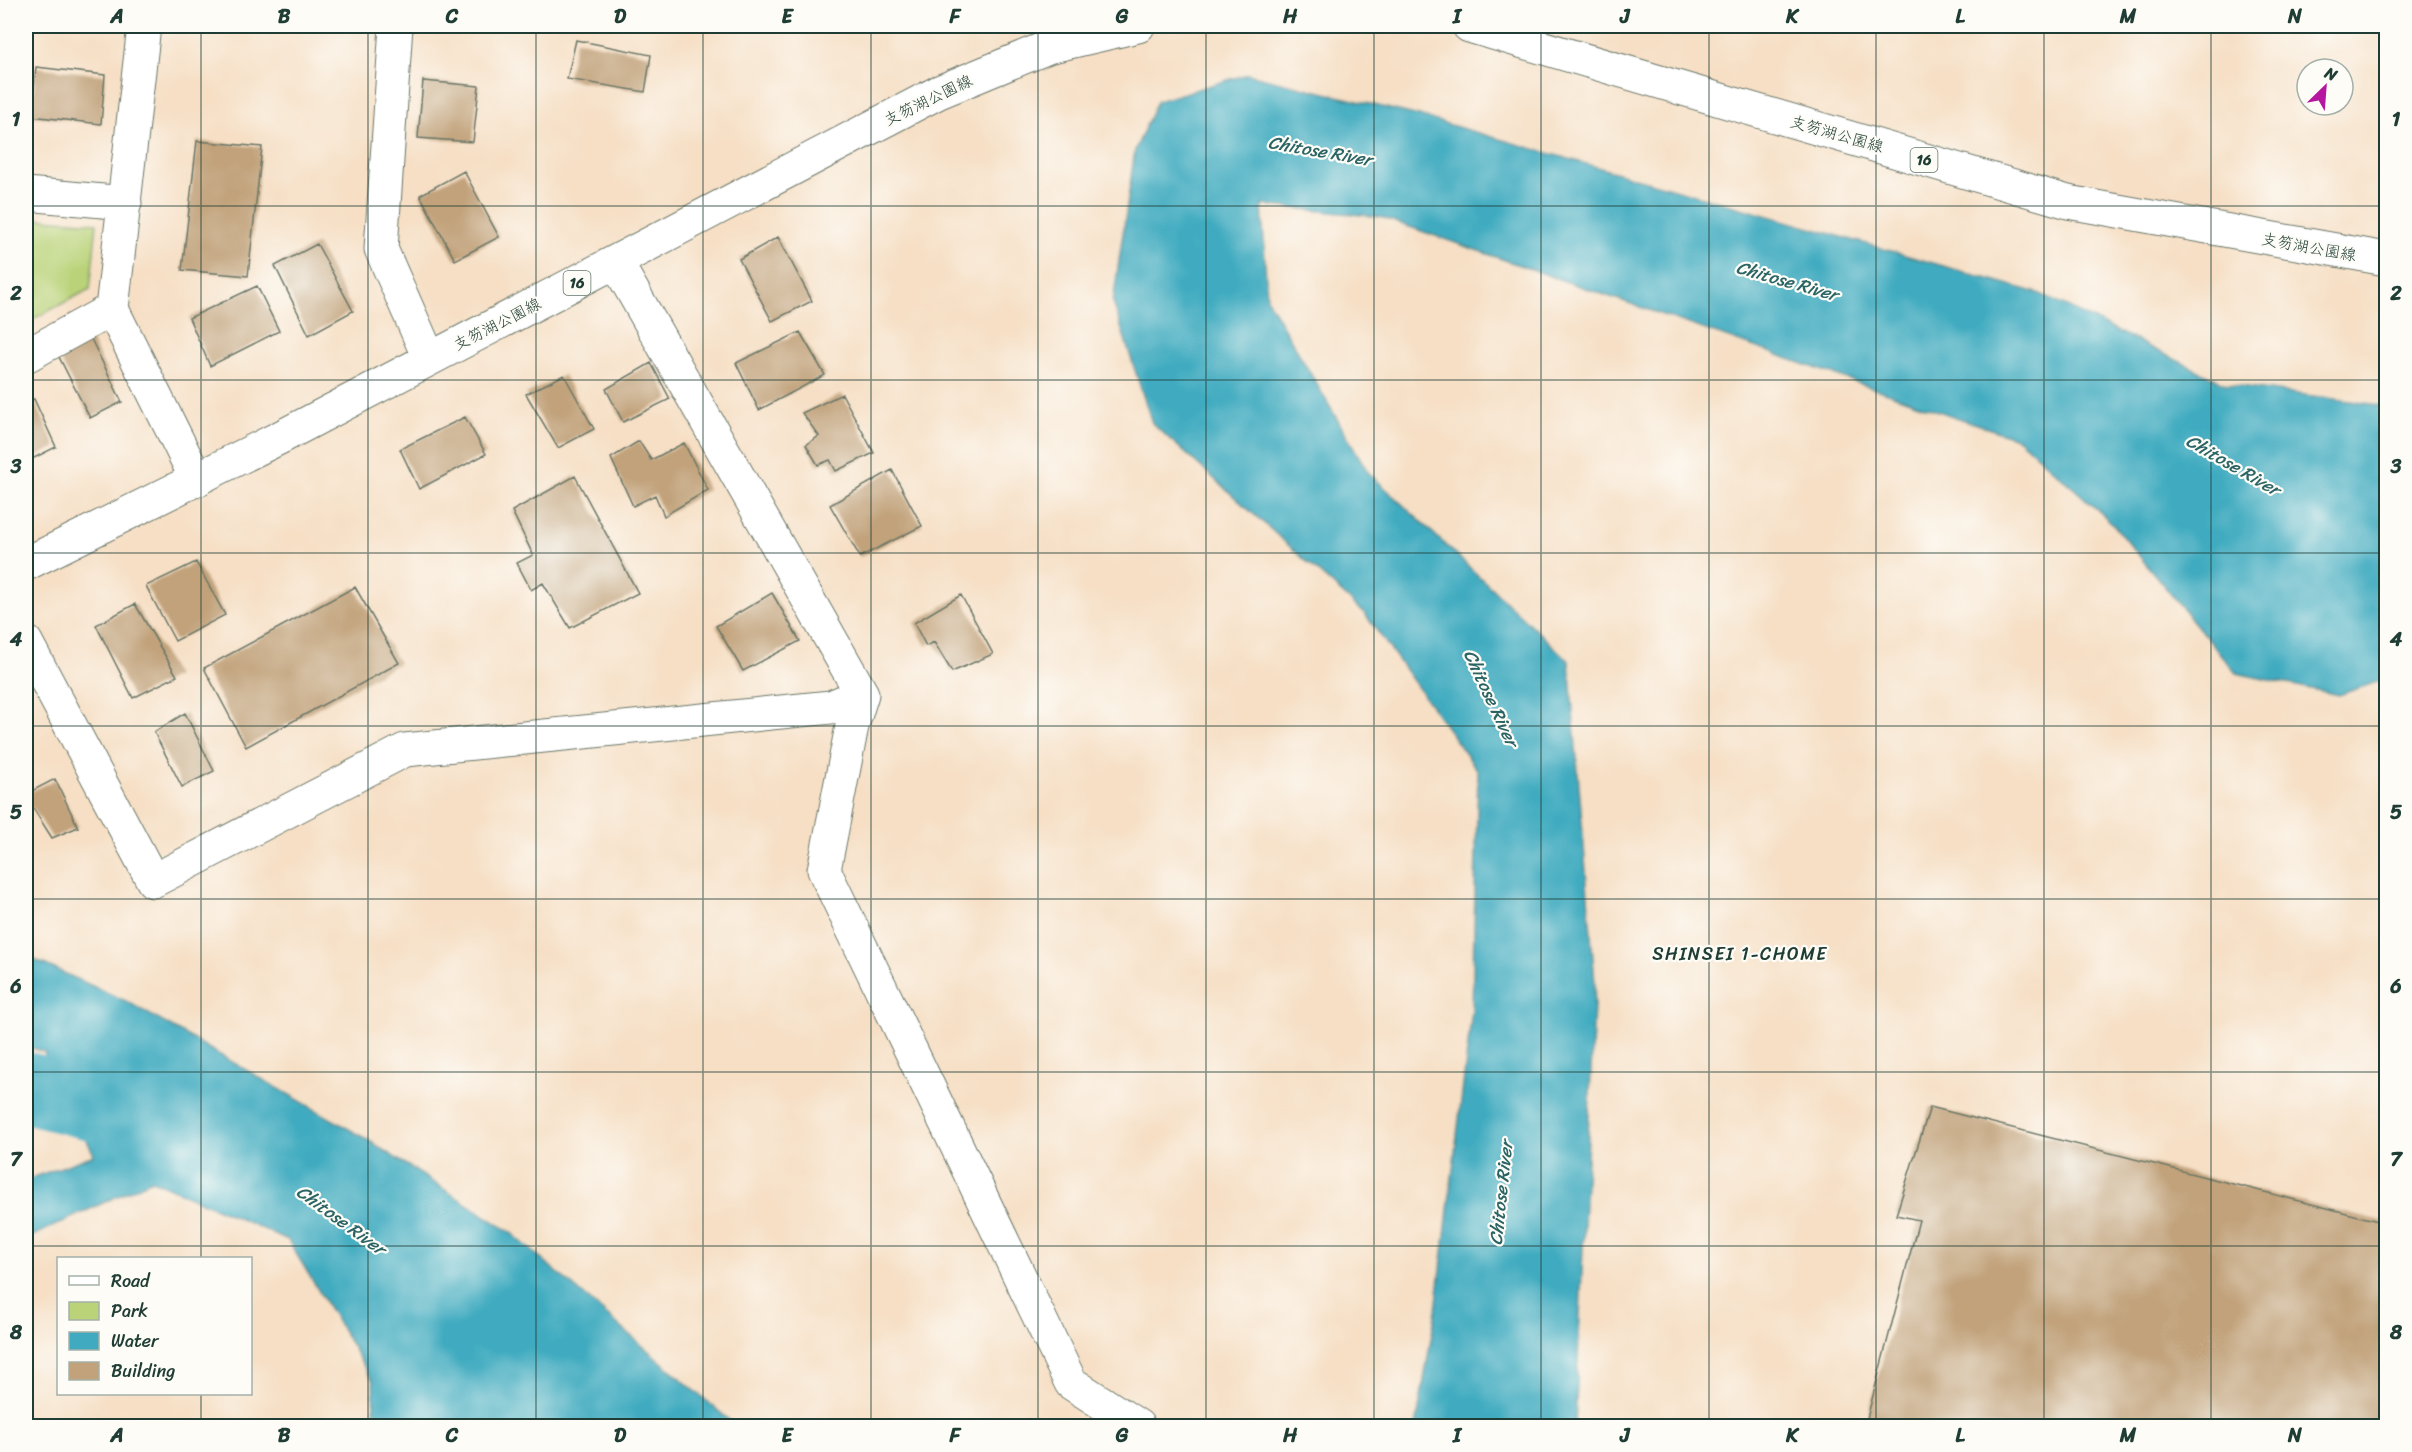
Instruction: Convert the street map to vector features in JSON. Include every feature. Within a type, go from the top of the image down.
[{"type":"street","points":[[144,26],[111,309],[197,480]]},
{"type":"street","points":[[396,26],[381,249],[429,358]]},
{"type":"street","name":"支笏湖公園線","points":[[26,564],[197,480],[939,92],[1048,47],[1138,26]]},
{"type":"street","name":"支笏湖公園線","points":[[1469,26],[2068,202],[2386,259]]},
{"type":"street","points":[[26,194],[124,203]]},
{"type":"street","points":[[616,262],[862,694],[852,726],[824,870],[1071,1383],[1138,1426]]},
{"type":"street","points":[[26,356],[111,309]]},
{"type":"street","points":[[26,642],[153,880],[405,750],[831,707],[862,694]]},
{"type":"green space","points":[[26,218],[97,223],[90,289],[26,323]]},
{"type":"water","points":[[1248,74],[1419,116],[2038,293],[2226,384],[2386,406],[2386,679],[2339,695],[2236,673],[2112,523],[2019,439],[1381,217],[1262,205],[1267,299],[1368,472],[1569,661],[1595,983],[1575,1426],[1416,1426],[1436,1310],[1472,1010],[1478,771],[1365,614],[1152,423],[1113,302],[1135,150],[1157,101]]},
{"type":"water","points":[[26,956],[128,1002],[363,1137],[509,1231],[736,1426],[375,1426],[373,1381],[288,1240],[152,1180],[33,1236],[26,1235],[26,1180],[94,1155],[44,1052],[26,1046]]},
{"type":"building","points":[[576,40],[651,55],[645,92],[567,79]]},
{"type":"building","points":[[36,67],[105,75],[101,124],[31,116]]},
{"type":"building","points":[[423,81],[479,86],[473,142],[418,138]]},
{"type":"building","points":[[197,141],[262,147],[248,276],[182,270]]},
{"type":"building","points":[[464,171],[499,237],[455,260],[420,195]]},
{"type":"building","points":[[778,237],[812,301],[772,321],[739,259]]},
{"type":"building","points":[[317,244],[353,311],[309,335],[275,266]]},
{"type":"building","points":[[257,286],[279,331],[210,366],[189,318]]},
{"type":"building","points":[[800,332],[825,375],[759,410],[736,363]]},
{"type":"building","points":[[90,337],[122,402],[90,418],[57,353]]},
{"type":"building","points":[[651,363],[670,399],[623,422],[606,389]]},
{"type":"building","points":[[564,375],[594,429],[558,448],[526,394]]},
{"type":"building","points":[[842,394],[874,453],[836,471],[830,460],[818,465],[806,445],[819,436],[802,413]]},
{"type":"building","points":[[34,399],[56,447],[26,462],[26,402]]},
{"type":"building","points":[[465,417],[486,454],[419,489],[400,449]]},
{"type":"building","points":[[639,441],[651,460],[684,443],[708,490],[664,516],[655,495],[633,506],[611,458]]},
{"type":"building","points":[[892,470],[922,526],[860,557],[830,505]]},
{"type":"building","points":[[575,476],[638,593],[570,628],[543,583],[531,590],[517,563],[533,555],[512,511]]},
{"type":"building","points":[[196,562],[225,615],[175,641],[146,586]]},
{"type":"building","points":[[355,587],[399,663],[246,747],[204,668]]},
{"type":"building","points":[[772,593],[800,641],[743,671],[716,626]]},
{"type":"building","points":[[961,595],[993,654],[952,672],[934,642],[926,646],[914,623]]},
{"type":"building","points":[[135,604],[177,676],[133,698],[96,625]]},
{"type":"building","points":[[185,713],[214,771],[182,787],[154,732]]},
{"type":"building","points":[[55,779],[78,827],[52,838],[33,808],[26,811],[26,784],[30,792]]},
{"type":"building","points":[[1930,1107],[2386,1223],[2386,1403],[2381,1426],[1865,1426],[1919,1220],[1896,1215]]},
{"type":"waterway","name":"Chitose River","points":[[26,1088],[161,1121]]},
{"type":"district","name":"SHINSEI 1-CHOME","points":[[1740,954]]}]
